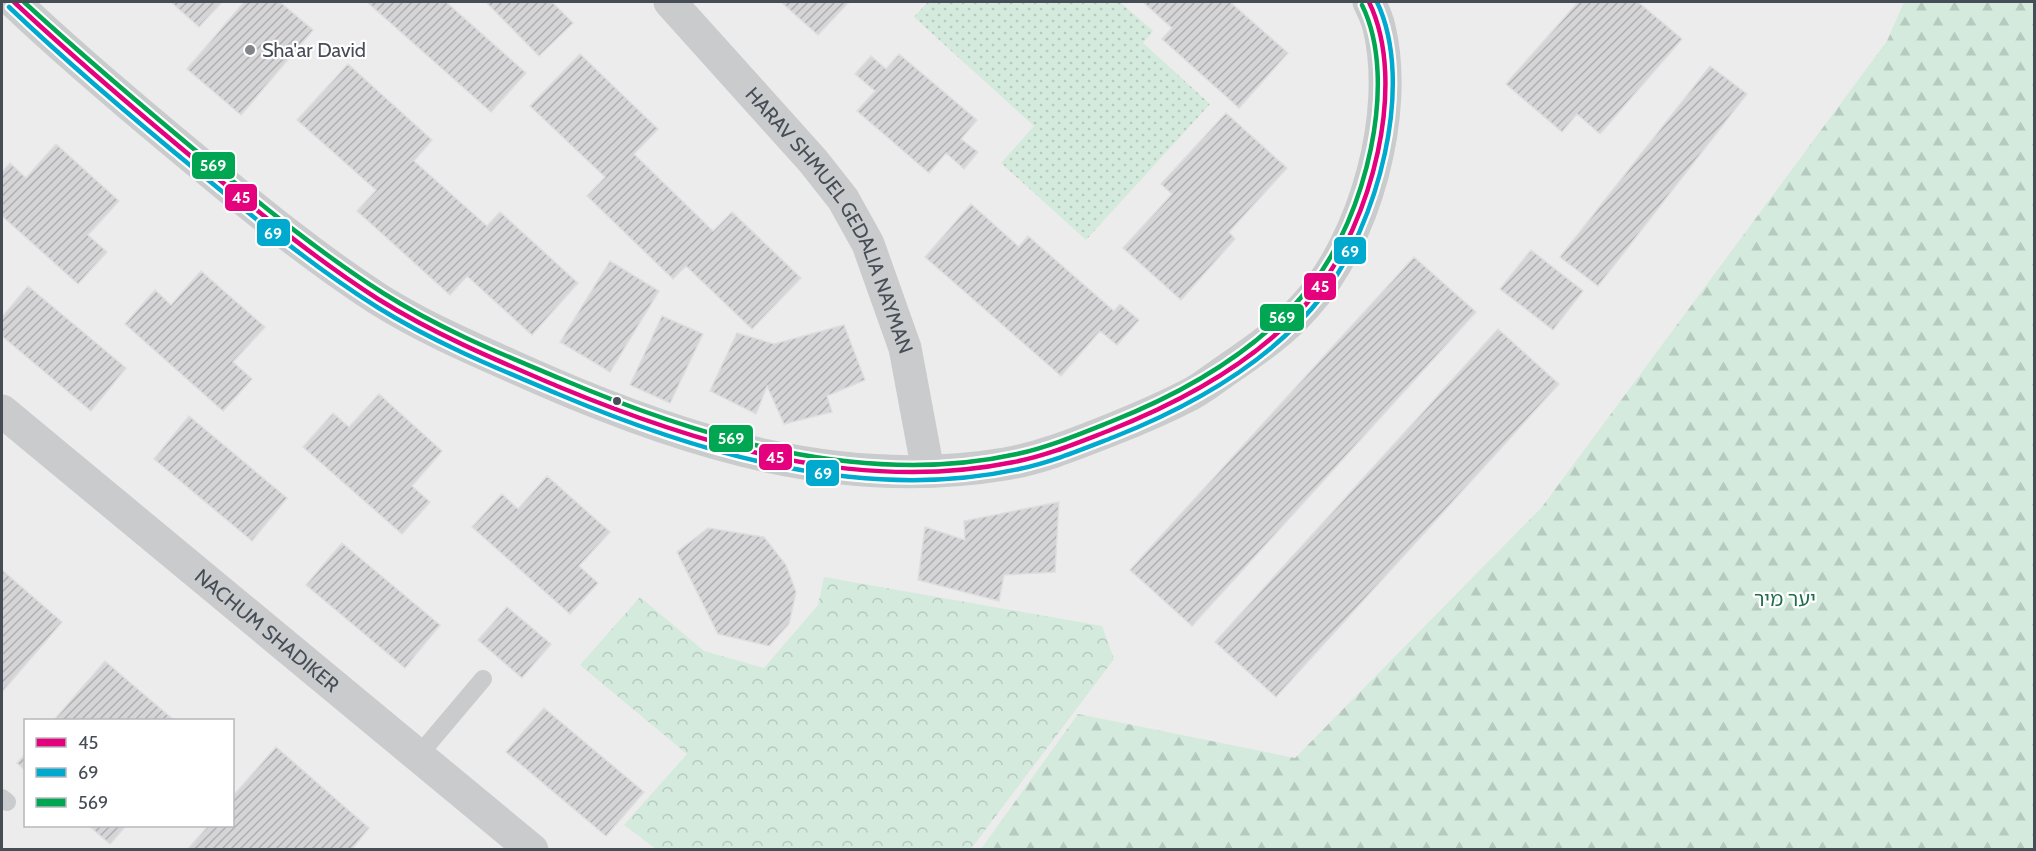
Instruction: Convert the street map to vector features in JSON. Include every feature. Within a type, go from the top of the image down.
[{"type":"street","points":[[14,2],[74,57],[240,196],[378,299],[429,329],[574,393],[651,423],[714,444],[781,460],[836,469],[928,471],[1008,463],[1062,449],[1126,424],[1194,393],[1264,344],[1292,321],[1320,290],[1344,251],[1366,197],[1381,140],[1386,85],[1379,26],[1369,2]]},
{"type":"street","name":"HARAV SHMUEL GEDALIA NAYMAN","points":[[670,2],[813,161],[843,199],[868,244],[904,348],[928,471]]},
{"type":"street","name":"NACHUM SHADIKER","points":[[2,411],[532,849]]},
{"type":"lane","points":[[418,756],[483,679]]},
{"type":"green space","points":[[928,2],[1120,2],[1153,31],[1143,43],[1210,104],[1086,240],[1001,163],[1034,126],[914,17]]},
{"type":"green space","name":"יער מיר","points":[[1904,2],[2034,2],[2034,849],[981,849],[1078,714],[1295,758],[1542,507],[1887,41]]},
{"type":"green space","points":[[824,577],[1102,626],[1114,659],[971,849],[656,849],[624,825],[687,754],[580,665],[640,597],[704,651],[764,668],[818,605]]},
{"type":"building","points":[[171,2],[222,2],[199,27]]},
{"type":"building","name":"Sha'ar David","points":[[244,2],[280,2],[313,30],[241,115],[187,69]]},
{"type":"building","points":[[367,2],[446,2],[526,73],[491,112]]},
{"type":"building","points":[[486,2],[552,2],[573,23],[539,56]]},
{"type":"building","points":[[781,2],[849,2],[818,35]]},
{"type":"building","points":[[1143,2],[1230,2],[1288,53],[1239,108],[1162,39],[1172,28]]},
{"type":"building","points":[[1578,2],[1638,2],[1682,39],[1600,134],[1577,114],[1562,132],[1506,84]]},
{"type":"building","points":[[580,54],[658,129],[634,154],[713,231],[732,212],[801,278],[752,329],[686,266],[673,279],[587,196],[605,177],[530,106]]},
{"type":"building","points":[[899,54],[977,120],[961,139],[978,152],[964,169],[946,153],[929,173],[857,111],[875,91],[855,74],[871,56],[886,69]]},
{"type":"building","points":[[348,64],[432,140],[414,161],[487,226],[500,212],[578,283],[532,335],[467,276],[450,295],[357,211],[376,190],[297,120]]},
{"type":"building","points":[[1710,66],[1747,94],[1598,286],[1560,257]]},
{"type":"building","points":[[1226,113],[1287,168],[1229,232],[1235,239],[1181,300],[1123,248],[1172,194],[1161,184]]},
{"type":"building","points":[[56,144],[119,201],[88,235],[107,252],[78,284],[2,216],[2,172],[10,163],[26,178]]},
{"type":"building","points":[[971,204],[1019,247],[1028,236],[1114,311],[1120,304],[1139,320],[1117,345],[1100,331],[1061,376],[925,257]]},
{"type":"building","points":[[1531,250],[1583,291],[1553,330],[1500,289]]},
{"type":"building","points":[[1414,257],[1476,312],[1192,626],[1130,570]]},
{"type":"building","points":[[610,261],[659,291],[610,372],[560,342]]},
{"type":"building","points":[[201,271],[265,327],[233,362],[252,379],[223,411],[125,324],[155,290],[171,305]]},
{"type":"building","points":[[28,286],[126,368],[91,411],[2,336],[2,317]]},
{"type":"building","points":[[662,316],[703,334],[670,403],[630,385]]},
{"type":"building","points":[[844,325],[865,380],[827,396],[832,412],[784,424],[767,386],[756,414],[710,391],[737,333],[774,344]]},
{"type":"building","points":[[1498,329],[1559,384],[1276,697],[1215,642]]},
{"type":"building","points":[[379,394],[442,451],[412,486],[430,502],[402,534],[303,447],[333,413],[349,427]]},
{"type":"building","points":[[189,416],[287,498],[252,541],[154,459]]},
{"type":"building","points":[[547,476],[610,532],[579,566],[598,583],[570,614],[472,527],[502,494],[518,509]]},
{"type":"building","points":[[1059,502],[1055,572],[1004,575],[999,601],[918,580],[925,527],[965,540],[964,521]]},
{"type":"building","points":[[708,528],[764,537],[786,565],[796,592],[789,624],[769,646],[718,634],[677,552]]},
{"type":"building","points":[[342,543],[440,625],[405,668],[306,585]]},
{"type":"building","points":[[2,570],[62,622],[2,692]]},
{"type":"building","points":[[507,607],[551,644],[522,678],[478,640]]},
{"type":"building","points":[[105,661],[173,719],[55,719]]},
{"type":"building","points":[[544,708],[644,792],[606,836],[506,752]]},
{"type":"building","points":[[276,747],[369,828],[351,850],[187,850],[207,827],[234,827],[234,795]]},
{"type":"building","points":[[24,755],[24,769],[17,763]]},
{"type":"building","points":[[90,827],[125,827],[110,844]]},
{"type":"transit line","name":"45","points":[[14,2],[132,107],[268,219],[355,284],[421,324],[557,386],[666,427],[780,458],[838,468],[897,472],[955,470],[1014,462],[1050,453],[1108,431],[1165,406],[1221,375],[1248,357],[1296,316],[1316,292],[1353,229],[1367,192],[1378,152],[1384,112],[1385,73],[1380,35],[1369,2]]},
{"type":"transit line","name":"569","points":[[24,2],[141,105],[275,215],[317,248],[425,318],[536,369],[668,420],[783,451],[842,461],[900,465],[959,463],[1017,454],[1076,436],[1167,397],[1221,366],[1246,348],[1293,307],[1331,256],[1348,223],[1361,187],[1371,148],[1377,110],[1378,72],[1373,36],[1362,5]]},
{"type":"transit line","name":"69","points":[[9,7],[128,114],[266,227],[354,292],[420,332],[535,384],[668,436],[783,467],[842,476],[901,480],[960,478],[1019,469],[1055,459],[1114,437],[1172,411],[1228,380],[1255,361],[1302,319],[1323,295],[1342,266],[1360,231],[1385,153],[1391,113],[1393,73],[1388,36],[1377,2]]},
{"type":"place","name":"Sha'ar David","points":[[250,50]]}]
